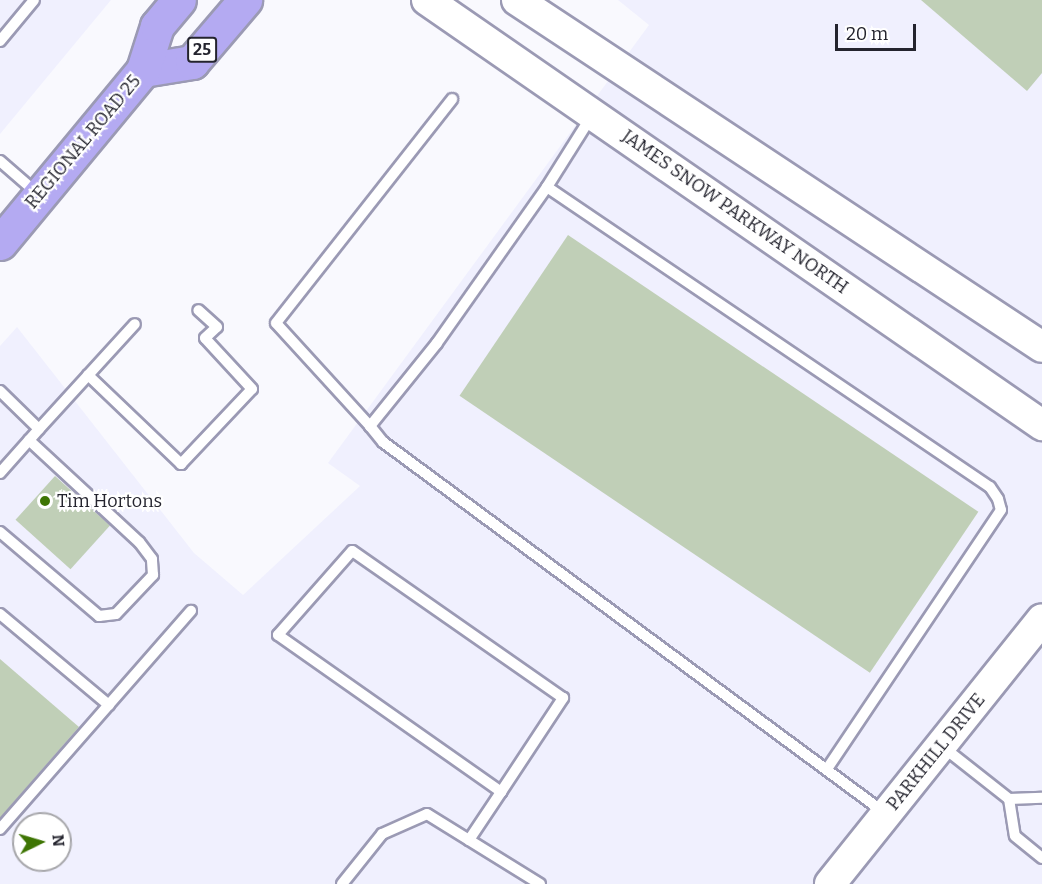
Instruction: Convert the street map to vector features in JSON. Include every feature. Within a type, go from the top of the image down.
[{"type":"main road","name":"REGIONAL ROAD 25","points":[[0,243],[38,194],[143,70],[157,26],[179,0]]},
{"type":"main road","name":"REGIONAL ROAD 25","points":[[143,70],[192,62],[245,0]]},
{"type":"main road","name":"JAMES SNOW PARKWAY NORTH","points":[[427,0],[1042,425]]},
{"type":"main road","points":[[517,0],[1042,347]]},
{"type":"main road","name":"PARKHILL DRIVE","points":[[830,884],[1042,620]]},
{"type":"lane","points":[[0,41],[34,0]]},
{"type":"lane","points":[[452,99],[276,323],[383,442],[886,814]]},
{"type":"lane","points":[[370,426],[437,343],[547,187],[593,114]]},
{"type":"lane","points":[[0,160],[38,194]]},
{"type":"lane","points":[[547,187],[990,487],[1001,510],[827,769]]},
{"type":"lane","points":[[88,375],[181,464],[252,389],[205,338],[217,327],[198,310]]},
{"type":"lane","points":[[0,472],[135,324]]},
{"type":"lane","points":[[0,391],[39,429]]},
{"type":"lane","points":[[0,532],[99,616],[116,614],[153,575],[152,559],[139,542],[29,440]]},
{"type":"lane","points":[[469,840],[501,792],[562,698],[352,551],[278,636],[501,792]]},
{"type":"lane","points":[[0,830],[191,611]]},
{"type":"lane","points":[[0,614],[109,705]]},
{"type":"lane","points":[[941,745],[1009,799],[1042,798]]},
{"type":"lane","points":[[1009,799],[1015,836],[1042,858]]},
{"type":"lane","points":[[342,884],[382,834],[427,814],[540,884]]},
{"type":"shaded area","points":[[0,0],[111,0],[0,134]]},
{"type":"shaded area","points":[[618,0],[1042,0],[1042,884],[0,884],[0,346],[17,327],[194,553],[243,595],[360,486],[328,463],[649,25]]},
{"type":"building","points":[[921,0],[1042,0],[1042,73],[1027,91]]},
{"type":"building","points":[[568,235],[978,512],[870,673],[460,396]]},
{"type":"building","points":[[55,476],[110,526],[71,569],[16,520]]},
{"type":"building","points":[[0,659],[79,727],[0,818]]},
{"type":"place","name":"Tim Hortons","points":[[45,501]]}]
